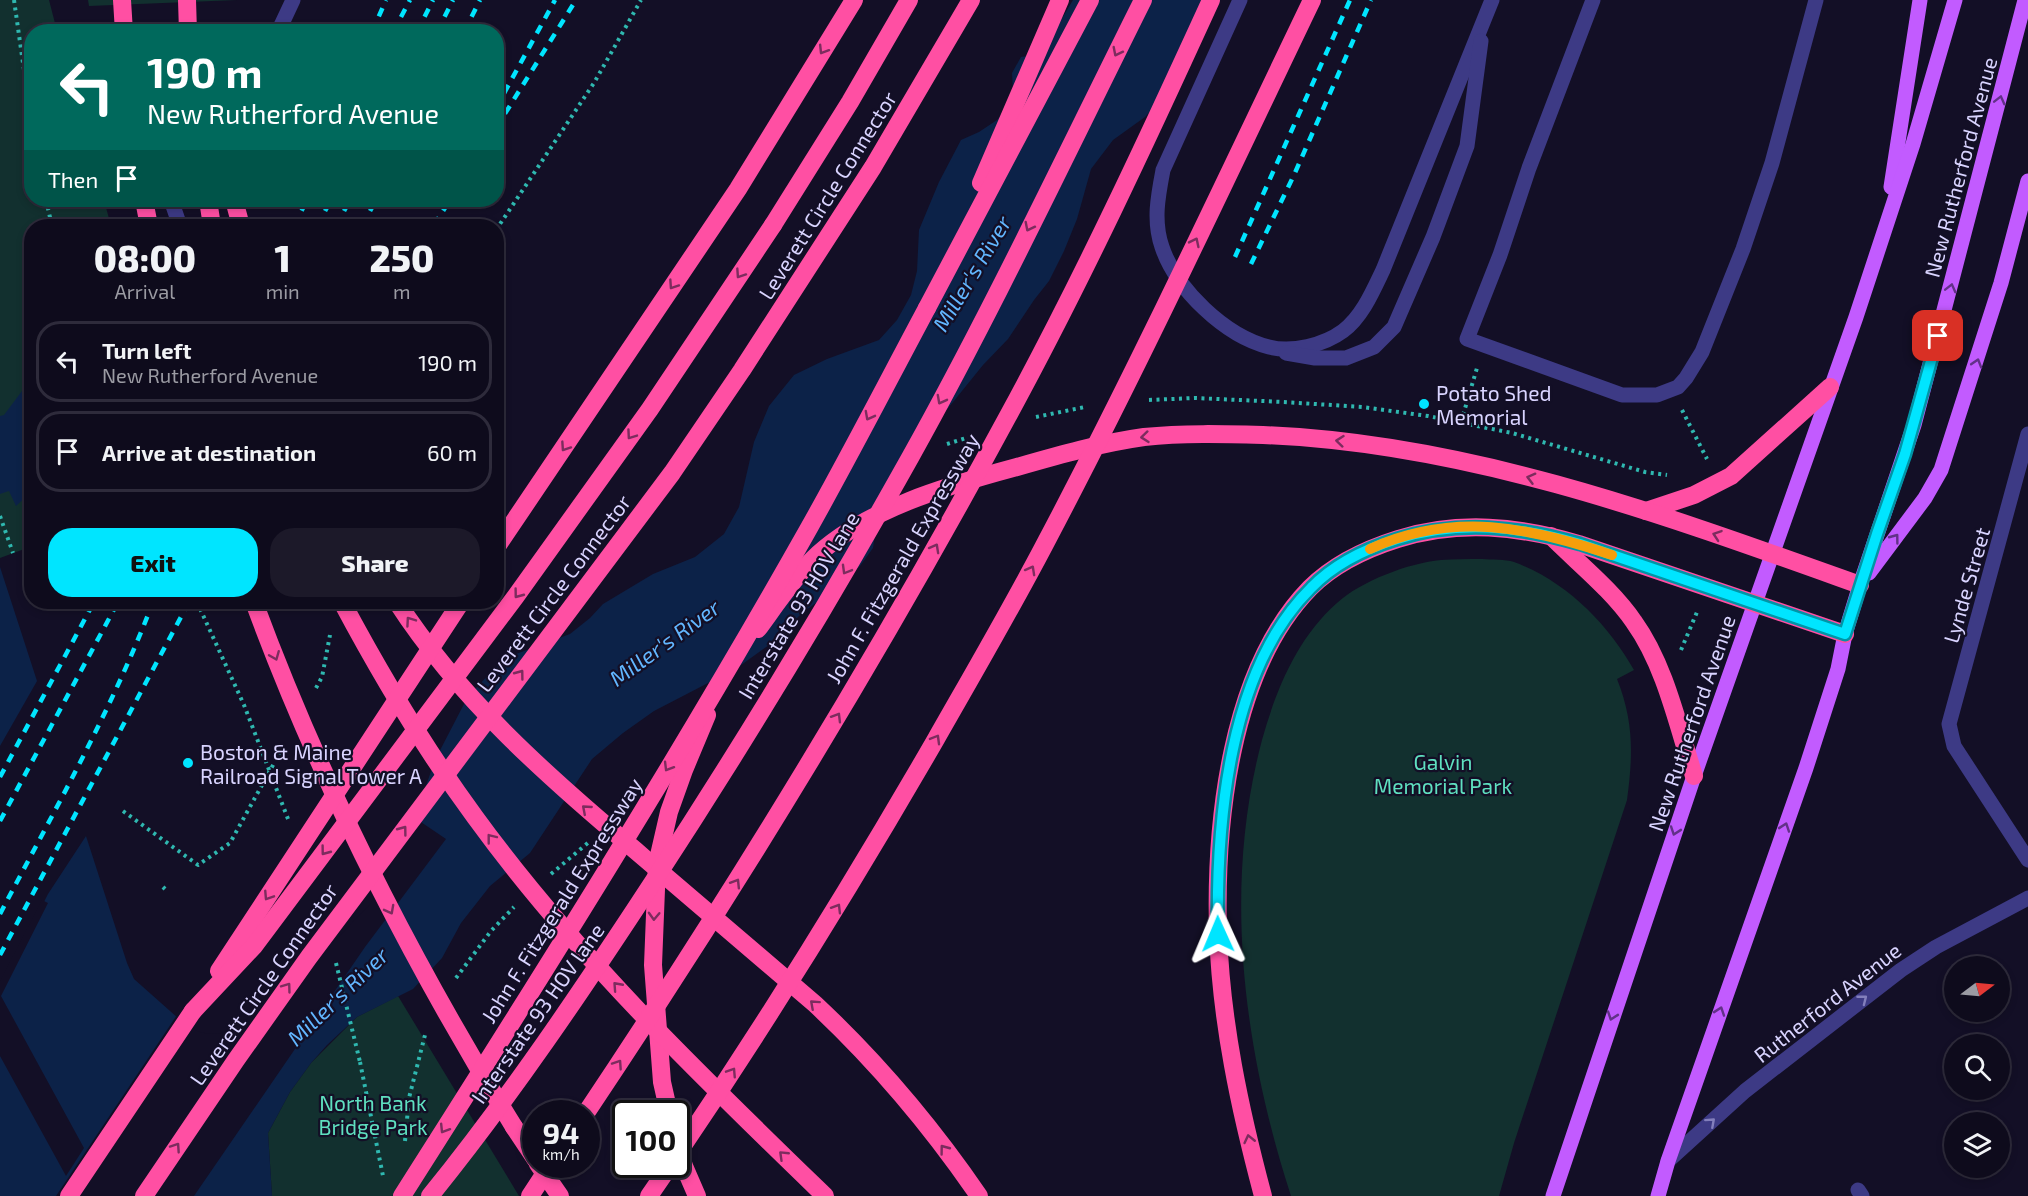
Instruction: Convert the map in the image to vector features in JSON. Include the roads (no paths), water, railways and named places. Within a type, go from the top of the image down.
[{"type":"highway","points":[[187,0],[188,24]]},
{"type":"highway","points":[[504,536],[738,189],[854,0]]},
{"type":"highway","points":[[192,1011],[254,946],[608,470],[779,215],[850,102],[909,0]]},
{"type":"highway","name":"Leverett Circle Connector","points":[[144,1196],[230,1068],[309,957],[685,454],[873,167],[971,0]]},
{"type":"highway","points":[[927,308],[1060,0]]},
{"type":"highway","points":[[927,308],[1090,0]]},
{"type":"highway","name":"Interstate 93 HOV lane","points":[[430,1196],[490,1120],[582,989],[681,839],[813,627],[912,454],[964,357],[1143,0]]},
{"type":"highway","name":"John F. Fitzgerald Expressway","points":[[595,1100],[699,942],[891,626],[1009,414],[1068,300],[1211,0]]},
{"type":"highway","points":[[690,1135],[812,949],[873,848],[1046,543],[1312,0]]},
{"type":"highway","points":[[122,4],[123,24]]},
{"type":"highway","name":"John F. Fitzgerald Expressway","points":[[402,1196],[621,847],[752,627],[810,526],[927,308]]},
{"type":"highway","points":[[1646,511],[1701,492],[1731,476],[1830,387]]},
{"type":"highway","points":[[666,1100],[662,1082],[653,965],[657,864],[669,812],[705,718],[727,676],[758,630],[813,559],[862,523],[923,496],[998,471],[1091,447],[1145,437],[1227,434],[1315,438],[1432,454],[1495,468],[1646,511],[1860,585]]},
{"type":"highway","points":[[1263,1196],[1242,1111],[1224,1010],[1218,934],[1218,868],[1224,806],[1233,751],[1255,677],[1274,635],[1298,602],[1326,575],[1356,555],[1407,536],[1461,526],[1496,527],[1550,535],[1845,634]]},
{"type":"highway","points":[[1550,535],[1614,598],[1634,621],[1646,640],[1664,684],[1694,776]]},
{"type":"highway","points":[[257,609],[309,739],[347,825],[432,989],[468,1053],[522,1139]]},
{"type":"highway","points":[[346,609],[400,707],[475,818],[517,871],[652,1025],[825,1196]]},
{"type":"highway","points":[[402,609],[435,657],[496,726],[543,770],[815,1004],[851,1038],[918,1114],[979,1196]]},
{"type":"highway","name":"Leverett Circle Connector","points":[[69,1196],[456,609]]},
{"type":"highway","points":[[530,1196],[542,1178]]},
{"type":"highway","points":[[548,1178],[560,1196]]},
{"type":"highway","points":[[649,1196],[661,1178]]},
{"type":"highway","points":[[689,1178],[697,1196]]},
{"type":"main road","name":"New Rutherford Avenue","points":[[1884,231],[1920,0]]},
{"type":"main road","name":"New Rutherford Avenue","points":[[1552,1196],[1694,776],[1884,231],[1932,81],[1954,0]]},
{"type":"main road","name":"New Rutherford Avenue","points":[[1658,1196],[1668,1161],[1806,768],[1838,669],[1845,634],[1860,585],[1917,415],[2025,0]]},
{"type":"main road","name":"New Rutherford Avenue","points":[[1860,585],[1925,498],[1941,470],[2001,283],[2028,181]]},
{"type":"street","points":[[282,24],[293,0]]},
{"type":"street","points":[[1240,0],[1163,170],[1156,220],[1161,245],[1168,265],[1181,285],[1210,313],[1239,334],[1269,347],[1315,358],[1346,358],[1374,347],[1394,327],[1433,237],[1467,146],[1483,24]]},
{"type":"street","points":[[1269,347],[1295,348],[1334,336],[1353,321],[1365,304],[1383,270],[1492,0]]},
{"type":"street","points":[[1593,2],[1529,168],[1500,255],[1467,339],[1609,392],[1641,396],[1657,395],[1672,390],[1686,378],[1702,352],[1743,249],[1772,163],[1816,0]]},
{"type":"street","name":"Lynde Street","points":[[2028,434],[1950,716],[1950,732],[1954,747],[2028,860]]},
{"type":"street","name":"Rutherford Avenue","points":[[1668,1161],[1745,1091],[1901,970],[1936,947],[2028,898]]},
{"type":"water","name":"Miller's River","points":[[1073,0],[1210,0],[1160,101],[1145,117],[1113,140],[1091,169],[1077,219],[1049,281],[1008,339],[983,365],[932,428],[875,535],[873,548],[860,566],[834,590],[802,613],[773,642],[737,668],[654,711],[592,759],[530,853],[490,886],[461,923],[442,958],[413,989],[357,1017],[311,1063],[290,1092],[268,1133],[272,1196],[0,1196],[0,988],[48,894],[86,836],[134,979],[196,1034],[222,1036],[258,1015],[373,905],[415,817],[435,760],[464,704],[476,688],[495,668],[516,654],[570,634],[603,604],[653,574],[695,557],[724,534],[739,507],[754,442],[769,406],[794,375],[827,359],[879,340],[897,320],[911,295],[917,271],[919,230],[939,182],[961,140],[997,120],[1009,105],[1013,91],[1012,73],[1021,57],[1046,48]]},
{"type":"water","points":[[24,388],[24,499],[16,506],[9,491],[0,494],[0,416],[4,415]]},
{"type":"water","points":[[0,567],[37,681],[0,746]]},
{"type":"railway","points":[[376,24],[386,0]]},
{"type":"railway","points":[[397,24],[410,0]]},
{"type":"railway","points":[[421,24],[433,0]]},
{"type":"railway","points":[[441,24],[453,0]]},
{"type":"railway","points":[[468,24],[480,0]]},
{"type":"railway","points":[[504,93],[555,0]]},
{"type":"railway","points":[[504,115],[576,0]]},
{"type":"railway","points":[[1235,257],[1350,0]]},
{"type":"railway","points":[[1251,264],[1294,175],[1371,0]]},
{"type":"railway","points":[[298,219],[304,207]]},
{"type":"railway","points":[[321,219],[327,207]]},
{"type":"railway","points":[[340,219],[346,207]]},
{"type":"railway","points":[[366,219],[372,207]]},
{"type":"railway","points":[[438,219],[446,207]]},
{"type":"railway","points":[[0,777],[90,609]]},
{"type":"railway","points":[[0,821],[114,609]]},
{"type":"railway","points":[[0,914],[101,721],[150,609]]},
{"type":"railway","points":[[0,955],[185,609]]},
{"type":"place","name":"Potato Shed Memorial","points":[[1424,404]]},
{"type":"place","name":"Boston & Maine Railroad Signal Tower A","points":[[188,763]]},
{"type":"park label","name":"Galvin Memorial Park","points":[[1443,773]]},
{"type":"park label","name":"North Bank Bridge Park","points":[[373,1114]]}]
